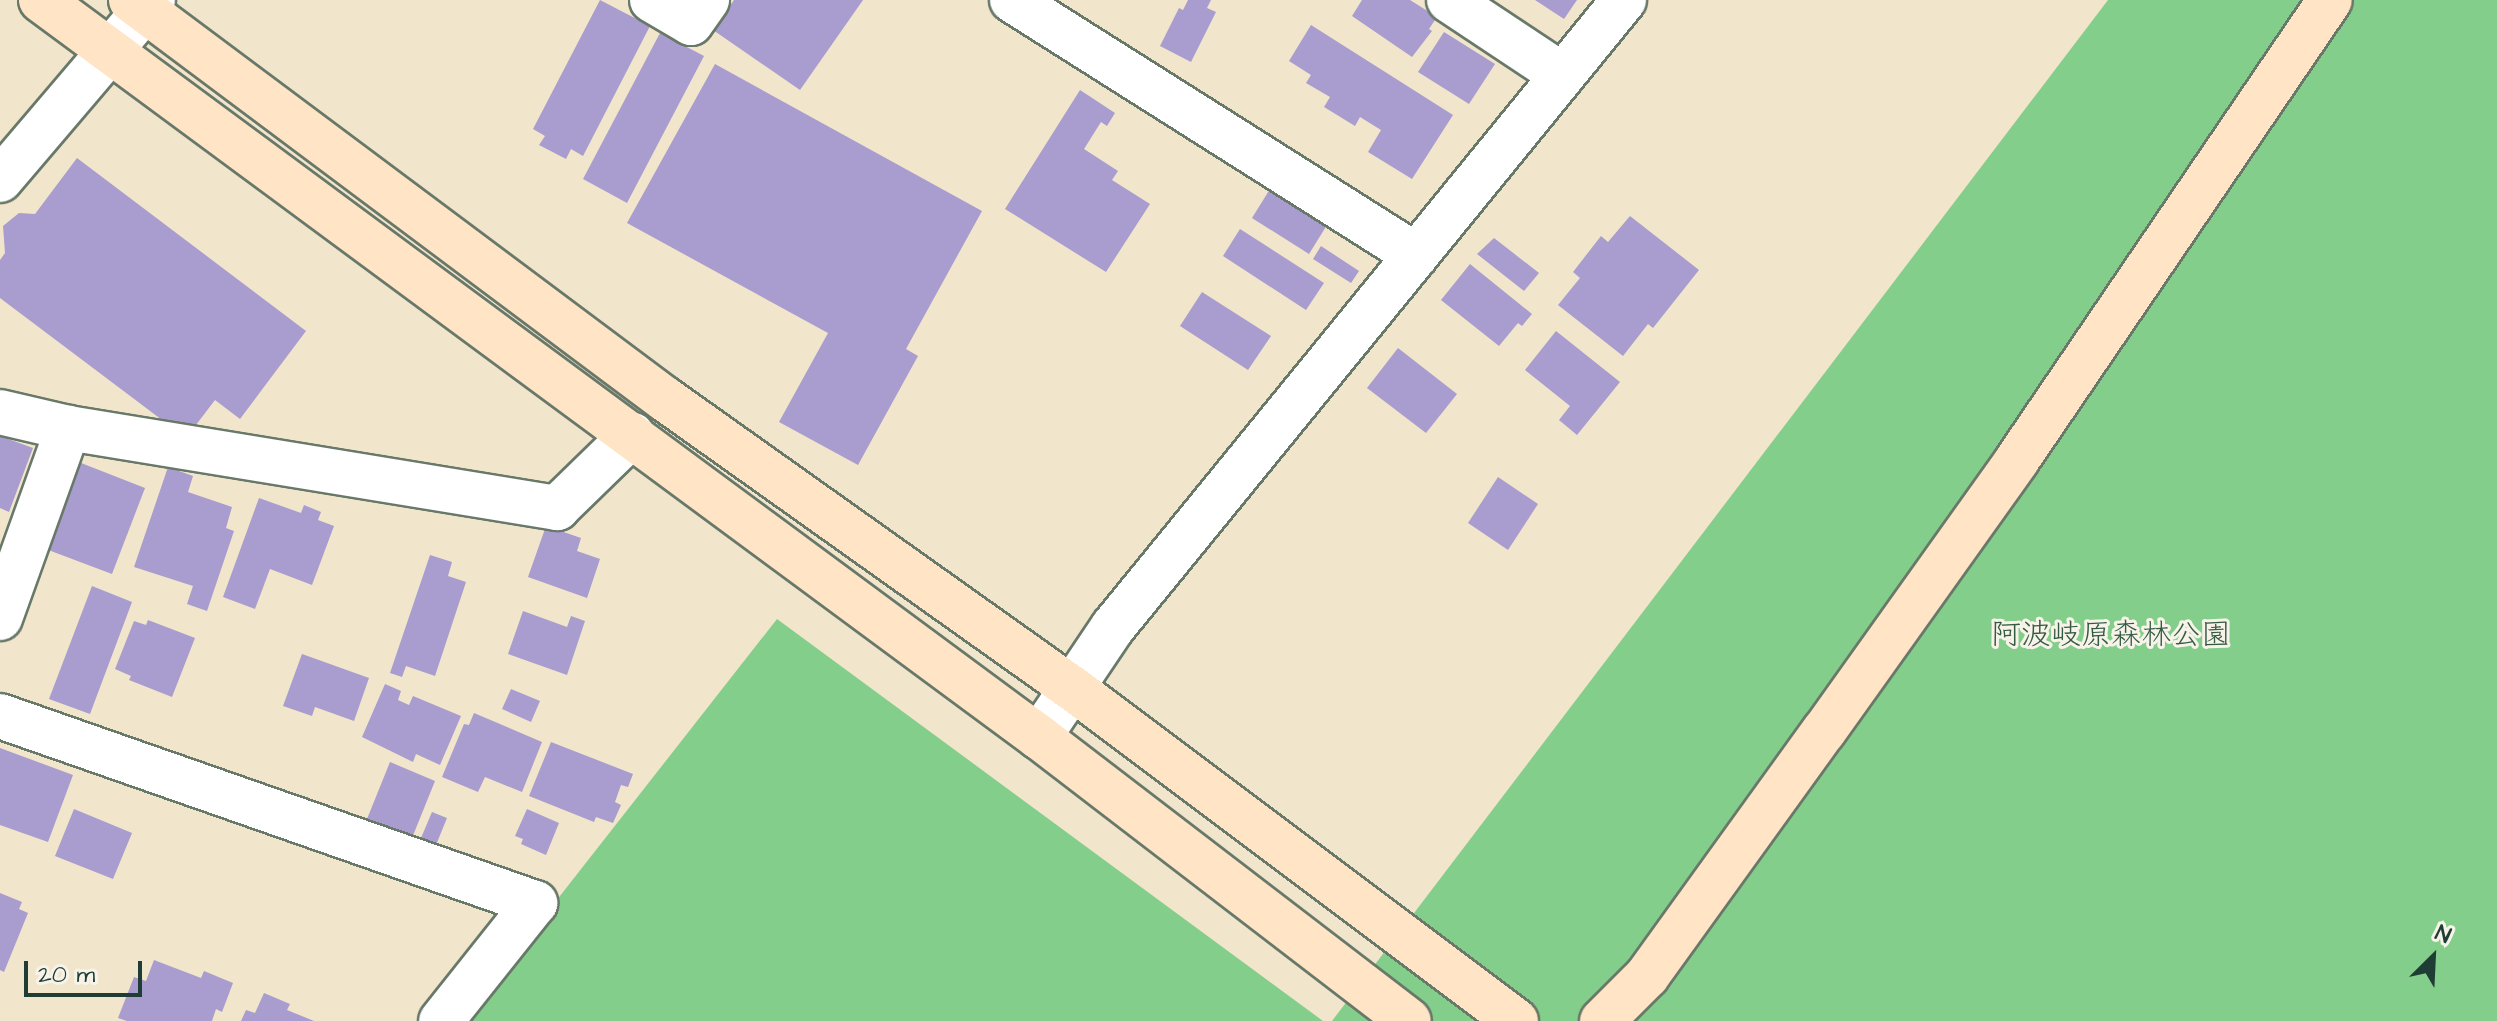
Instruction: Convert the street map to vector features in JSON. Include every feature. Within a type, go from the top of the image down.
[{"type":"street","points":[[41,0],[1039,737],[1409,1021]]},
{"type":"street","points":[[652,0],[691,23],[707,0]]},
{"type":"street","points":[[1012,0],[1416,255]]},
{"type":"street","points":[[1449,0],[1562,75]]},
{"type":"street","points":[[1039,737],[1113,627],[1624,0]]},
{"type":"street","points":[[1602,1021],[1647,976],[1824,731],[2017,460],[2330,0]]},
{"type":"street","points":[[0,180],[110,51],[143,3],[665,399],[1072,688],[1516,1021]]},
{"type":"street","points":[[0,412],[68,428],[557,508],[632,435]]},
{"type":"street","points":[[0,618],[68,428]]},
{"type":"street","points":[[0,716],[535,903],[441,1021]]},
{"type":"green space","name":"阿波岐原森林公園","points":[[2108,0],[2497,0],[2497,1021],[1332,1021]]},
{"type":"green space","points":[[777,619],[1323,1021],[462,1021]]},
{"type":"building","points":[[600,0],[650,26],[583,156],[571,149],[566,159],[539,145],[545,136],[533,129]]},
{"type":"building","points":[[734,0],[863,0],[800,90],[713,30]]},
{"type":"building","points":[[1188,0],[1211,0],[1207,8],[1216,12],[1191,62],[1160,46],[1179,8],[1183,10]]},
{"type":"building","points":[[1362,0],[1410,0],[1437,17],[1429,29],[1432,31],[1412,57],[1352,16]]},
{"type":"building","points":[[1535,0],[1577,0],[1564,19]]},
{"type":"building","points":[[1311,25],[1453,115],[1412,179],[1368,152],[1381,130],[1360,117],[1355,126],[1324,107],[1330,97],[1306,83],[1311,75],[1289,61]]},
{"type":"building","points":[[1444,32],[1495,64],[1469,104],[1418,72]]},
{"type":"building","points":[[660,33],[704,56],[627,203],[583,179]]},
{"type":"building","points":[[715,64],[982,211],[906,349],[918,356],[858,465],[779,422],[828,333],[627,223]]},
{"type":"building","points":[[1080,90],[1115,113],[1107,126],[1101,122],[1084,149],[1118,171],[1112,180],[1150,204],[1106,272],[1005,209]]},
{"type":"building","points":[[77,158],[306,331],[240,419],[215,400],[186,438],[0,298],[0,260],[5,253],[3,226],[19,213],[35,214]]},
{"type":"building","points":[[1270,189],[1327,225],[1309,254],[1252,218]]},
{"type":"building","points":[[1630,216],[1699,270],[1653,328],[1648,324],[1623,356],[1558,305],[1580,278],[1573,272],[1601,236],[1608,242]]},
{"type":"building","points":[[1240,229],[1324,283],[1306,310],[1223,256]]},
{"type":"building","points":[[1494,238],[1539,273],[1524,291],[1477,254]]},
{"type":"building","points":[[1321,246],[1359,271],[1351,283],[1313,259]]},
{"type":"building","points":[[1470,264],[1532,314],[1522,326],[1518,323],[1499,346],[1441,300]]},
{"type":"building","points":[[1202,292],[1271,336],[1248,370],[1180,326]]},
{"type":"building","points":[[1556,331],[1620,382],[1577,435],[1559,420],[1570,406],[1525,370]]},
{"type":"building","points":[[1398,348],[1457,394],[1426,433],[1367,388]]},
{"type":"building","points":[[0,436],[33,448],[9,512],[0,508]]},
{"type":"building","points":[[76,461],[145,488],[112,574],[43,548]]},
{"type":"building","points":[[168,467],[193,476],[188,492],[232,507],[226,528],[234,531],[207,611],[187,604],[193,586],[134,567]]},
{"type":"building","points":[[1498,477],[1538,504],[1508,550],[1468,523]]},
{"type":"building","points":[[259,498],[301,513],[304,505],[321,512],[318,520],[334,526],[312,585],[270,569],[255,609],[223,597]]},
{"type":"building","points":[[546,526],[581,538],[577,551],[600,559],[587,598],[528,577]]},
{"type":"building","points":[[430,555],[452,562],[448,576],[466,582],[435,676],[406,666],[402,677],[390,673]]},
{"type":"building","points":[[92,586],[132,602],[90,714],[49,699]]},
{"type":"building","points":[[523,611],[567,627],[571,616],[585,621],[567,675],[508,654]]},
{"type":"building","points":[[148,620],[195,638],[172,697],[129,680],[131,676],[115,669],[134,621],[146,625]]},
{"type":"building","points":[[302,654],[369,678],[354,721],[315,707],[312,716],[283,706]]},
{"type":"building","points":[[385,684],[401,691],[398,700],[409,705],[413,696],[461,716],[440,765],[416,754],[413,762],[362,737]]},
{"type":"building","points":[[511,689],[540,701],[531,722],[502,709]]},
{"type":"building","points":[[474,713],[542,742],[522,792],[485,777],[478,792],[442,777],[464,724],[469,725]]},
{"type":"building","points":[[551,742],[633,774],[628,787],[621,785],[615,802],[621,805],[613,823],[596,817],[594,822],[529,796]]},
{"type":"building","points":[[0,748],[73,775],[48,842],[0,825]]},
{"type":"building","points":[[390,762],[435,781],[412,838],[367,819]]},
{"type":"building","points":[[74,809],[132,833],[113,879],[55,856]]},
{"type":"building","points":[[527,809],[559,823],[546,855],[521,844],[523,839],[515,836]]},
{"type":"building","points":[[432,812],[447,818],[436,845],[421,838]]},
{"type":"building","points":[[0,893],[22,902],[19,909],[28,913],[4,972],[0,970]]},
{"type":"building","points":[[154,960],[201,978],[204,971],[233,983],[222,1012],[216,1009],[212,1021],[127,1021],[118,1018],[134,977],[146,981]]},
{"type":"building","points":[[264,993],[290,1004],[287,1010],[314,1021],[241,1021],[246,1010],[255,1013]]}]
